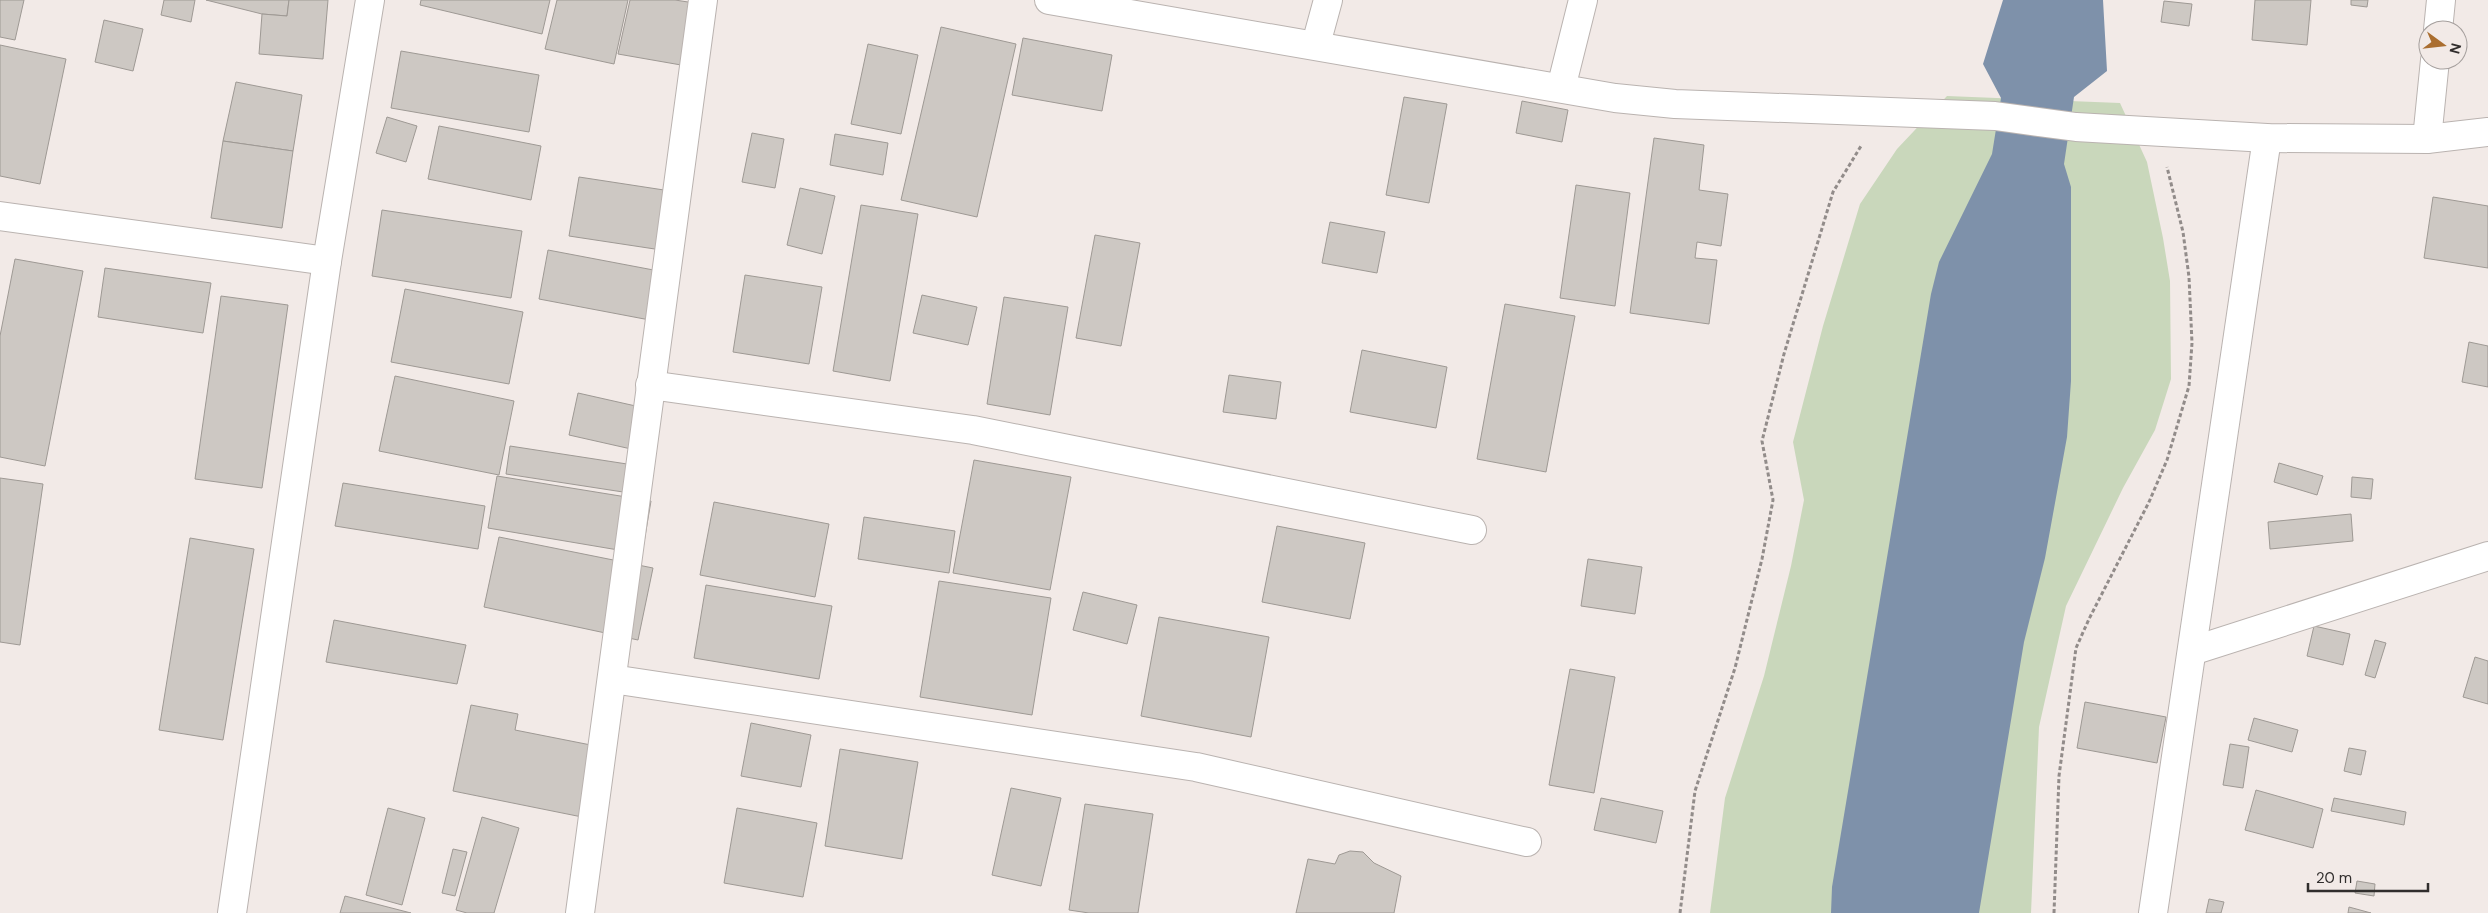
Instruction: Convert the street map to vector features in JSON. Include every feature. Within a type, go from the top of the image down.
[{"type":"street","points":[[232,913],[327,261],[370,0]]},
{"type":"street","points":[[580,913],[703,0]]},
{"type":"street","points":[[1049,0],[1316,44],[1615,98],[1675,104],[1995,116],[2076,127],[2267,138],[2427,139],[2488,132]]},
{"type":"street","points":[[1316,44],[1328,0]]},
{"type":"street","points":[[1560,88],[1583,0]]},
{"type":"street","points":[[2439,20],[2441,0]]},
{"type":"street","points":[[2427,139],[2434,70]]},
{"type":"street","points":[[2153,913],[2267,138]]},
{"type":"street","points":[[0,216],[327,261]]},
{"type":"street","points":[[650,385],[973,430],[1472,530]]},
{"type":"street","points":[[2192,651],[2488,556]]},
{"type":"street","points":[[612,679],[1196,767],[1527,842]]},
{"type":"path","points":[[1680,913],[1695,791],[1735,668],[1762,559],[1773,500],[1762,441],[1784,354],[1833,192],[1879,113]]},
{"type":"path","points":[[2054,913],[2059,776],[2076,648],[2149,502],[2167,460],[2189,386],[2192,343],[2189,277],[2184,241],[2168,170],[2155,132]]},
{"type":"green space","points":[[1947,96],[2120,103],[2147,162],[2170,281],[2171,379],[2155,430],[2123,488],[2066,606],[2039,727],[2031,913],[1710,913],[1725,798],[1764,676],[1791,566],[1804,500],[1793,442],[1823,326],[1860,204],[1897,149]]},
{"type":"water","points":[[2003,0],[2103,0],[2107,71],[2074,97],[2064,164],[2071,187],[2071,381],[2067,437],[2045,558],[2024,642],[1979,913],[1831,913],[1832,887],[1931,294],[1939,262],[1992,154],[2001,98],[1983,64]]},
{"type":"building","points":[[0,0],[24,0],[15,40],[0,37]]},
{"type":"building","points":[[164,0],[195,0],[191,22],[161,15]]},
{"type":"building","points":[[206,0],[289,0],[287,16],[262,14]]},
{"type":"building","points":[[289,0],[328,0],[323,59],[259,54],[262,14],[287,16]]},
{"type":"building","points":[[421,0],[550,0],[542,34],[420,5]]},
{"type":"building","points":[[557,0],[628,0],[614,64],[545,49]]},
{"type":"building","points":[[630,0],[675,0],[714,6],[704,69],[618,54]]},
{"type":"building","points":[[2255,0],[2311,0],[2307,45],[2252,40]]},
{"type":"building","points":[[2351,0],[2368,0],[2367,7],[2351,5]]},
{"type":"building","points":[[2164,1],[2192,4],[2189,26],[2161,22]]},
{"type":"building","points":[[104,20],[143,29],[133,71],[95,62]]},
{"type":"building","points":[[941,27],[1016,44],[977,217],[901,200]]},
{"type":"building","points":[[1023,38],[1112,55],[1102,111],[1012,95]]},
{"type":"building","points":[[868,44],[918,55],[901,134],[851,124]]},
{"type":"building","points":[[0,45],[66,59],[40,184],[0,176]]},
{"type":"building","points":[[401,51],[539,75],[529,132],[391,108]]},
{"type":"building","points":[[236,82],[302,95],[293,151],[223,141]]},
{"type":"building","points":[[1404,97],[1447,104],[1429,203],[1386,195]]},
{"type":"building","points":[[1522,101],[1568,110],[1562,142],[1516,133]]},
{"type":"building","points":[[387,117],[417,126],[406,162],[376,153]]},
{"type":"building","points":[[439,126],[541,146],[531,200],[428,179]]},
{"type":"building","points":[[752,133],[784,139],[775,188],[742,182]]},
{"type":"building","points":[[835,134],[888,143],[883,175],[830,165]]},
{"type":"building","points":[[1654,138],[1704,145],[1699,190],[1728,194],[1721,246],[1697,242],[1695,258],[1717,260],[1709,324],[1630,313]]},
{"type":"building","points":[[223,141],[293,151],[282,228],[211,218]]},
{"type":"building","points":[[579,177],[677,192],[668,251],[569,236]]},
{"type":"building","points":[[1576,185],[1630,193],[1615,306],[1560,298]]},
{"type":"building","points":[[800,188],[835,196],[822,254],[787,245]]},
{"type":"building","points":[[2433,197],[2488,206],[2488,268],[2424,258]]},
{"type":"building","points":[[861,205],[918,214],[890,381],[833,371]]},
{"type":"building","points":[[382,210],[522,231],[511,298],[372,276]]},
{"type":"building","points":[[1330,222],[1385,232],[1377,273],[1322,263]]},
{"type":"building","points":[[1095,235],[1140,243],[1121,346],[1076,338]]},
{"type":"building","points":[[548,250],[664,272],[655,321],[539,299]]},
{"type":"building","points":[[15,259],[83,271],[45,466],[0,457],[0,336]]},
{"type":"building","points":[[105,268],[211,283],[203,333],[98,317]]},
{"type":"building","points":[[745,275],[822,287],[809,364],[733,352]]},
{"type":"building","points":[[405,289],[523,312],[509,384],[391,362]]},
{"type":"building","points":[[922,295],[977,307],[968,345],[913,333]]},
{"type":"building","points":[[221,296],[288,305],[262,488],[195,479]]},
{"type":"building","points":[[1004,297],[1068,307],[1050,415],[987,404]]},
{"type":"building","points":[[1505,304],[1575,316],[1546,472],[1477,459]]},
{"type":"building","points":[[2469,342],[2488,346],[2488,387],[2462,382]]},
{"type":"building","points":[[1362,350],[1447,367],[1436,428],[1350,412]]},
{"type":"building","points":[[1229,375],[1281,382],[1276,419],[1223,412]]},
{"type":"building","points":[[395,376],[514,401],[499,475],[379,451]]},
{"type":"building","points":[[578,393],[649,409],[640,451],[569,435]]},
{"type":"building","points":[[510,446],[640,466],[636,494],[506,474]]},
{"type":"building","points":[[974,460],[1071,477],[1050,590],[953,573]]},
{"type":"building","points":[[2279,463],[2323,476],[2317,495],[2274,482]]},
{"type":"building","points":[[497,476],[651,501],[642,554],[488,528]]},
{"type":"building","points":[[2352,477],[2373,479],[2371,499],[2351,497]]},
{"type":"building","points":[[0,478],[43,484],[20,645],[0,642]]},
{"type":"building","points":[[343,483],[485,506],[478,549],[335,526]]},
{"type":"building","points":[[714,502],[829,524],[815,597],[700,575]]},
{"type":"building","points":[[2351,514],[2353,541],[2270,549],[2268,522]]},
{"type":"building","points":[[864,517],[955,531],[949,573],[858,559]]},
{"type":"building","points":[[1277,526],[1365,543],[1350,619],[1262,602]]},
{"type":"building","points":[[499,537],[653,568],[638,640],[484,607]]},
{"type":"building","points":[[190,538],[254,549],[223,740],[159,730]]},
{"type":"building","points":[[1588,559],[1642,567],[1635,614],[1581,606]]},
{"type":"building","points":[[939,581],[1051,598],[1032,715],[920,697]]},
{"type":"building","points":[[706,585],[832,606],[819,679],[694,658]]},
{"type":"building","points":[[1083,592],[1137,605],[1127,644],[1073,630]]},
{"type":"building","points":[[1159,617],[1269,637],[1251,737],[1141,716]]},
{"type":"building","points":[[334,620],[466,645],[457,684],[326,662]]},
{"type":"building","points":[[2314,626],[2350,634],[2343,665],[2307,656]]},
{"type":"building","points":[[2375,640],[2386,643],[2375,678],[2365,675]]},
{"type":"building","points":[[2475,657],[2488,661],[2488,704],[2463,697]]},
{"type":"building","points":[[1570,669],[1615,677],[1594,793],[1549,785]]},
{"type":"building","points":[[2085,702],[2166,717],[2157,763],[2077,748]]},
{"type":"building","points":[[471,705],[518,714],[515,730],[606,748],[592,819],[453,791]]},
{"type":"building","points":[[2254,718],[2298,730],[2292,752],[2248,740]]},
{"type":"building","points":[[751,723],[811,735],[801,787],[741,776]]},
{"type":"building","points":[[2230,744],[2249,747],[2243,788],[2223,785]]},
{"type":"building","points":[[2349,748],[2366,751],[2361,775],[2344,771]]},
{"type":"building","points":[[840,749],[918,762],[902,859],[825,846]]},
{"type":"building","points":[[1011,788],[1061,798],[1041,886],[992,875]]},
{"type":"building","points":[[2256,790],[2323,809],[2313,848],[2245,830]]},
{"type":"building","points":[[1601,798],[1663,811],[1656,843],[1594,830]]},
{"type":"building","points":[[2334,798],[2406,812],[2404,825],[2331,811]]},
{"type":"building","points":[[1085,804],[1153,814],[1138,913],[1089,913],[1069,910]]},
{"type":"building","points":[[388,808],[425,818],[402,905],[366,895]]},
{"type":"building","points":[[737,808],[817,823],[803,897],[724,883]]},
{"type":"building","points":[[482,817],[519,828],[494,913],[467,913],[456,910]]},
{"type":"building","points":[[453,849],[467,852],[455,896],[442,893]]},
{"type":"building","points":[[1350,851],[1363,852],[1374,863],[1401,876],[1394,913],[1296,913],[1308,859],[1335,864],[1339,855]]},
{"type":"building","points":[[2357,881],[2375,884],[2374,896],[2355,893]]},
{"type":"building","points":[[345,896],[411,913],[340,913]]},
{"type":"building","points":[[2209,899],[2224,902],[2221,913],[2206,913]]},
{"type":"building","points":[[2349,907],[2371,913],[2348,913]]}]
